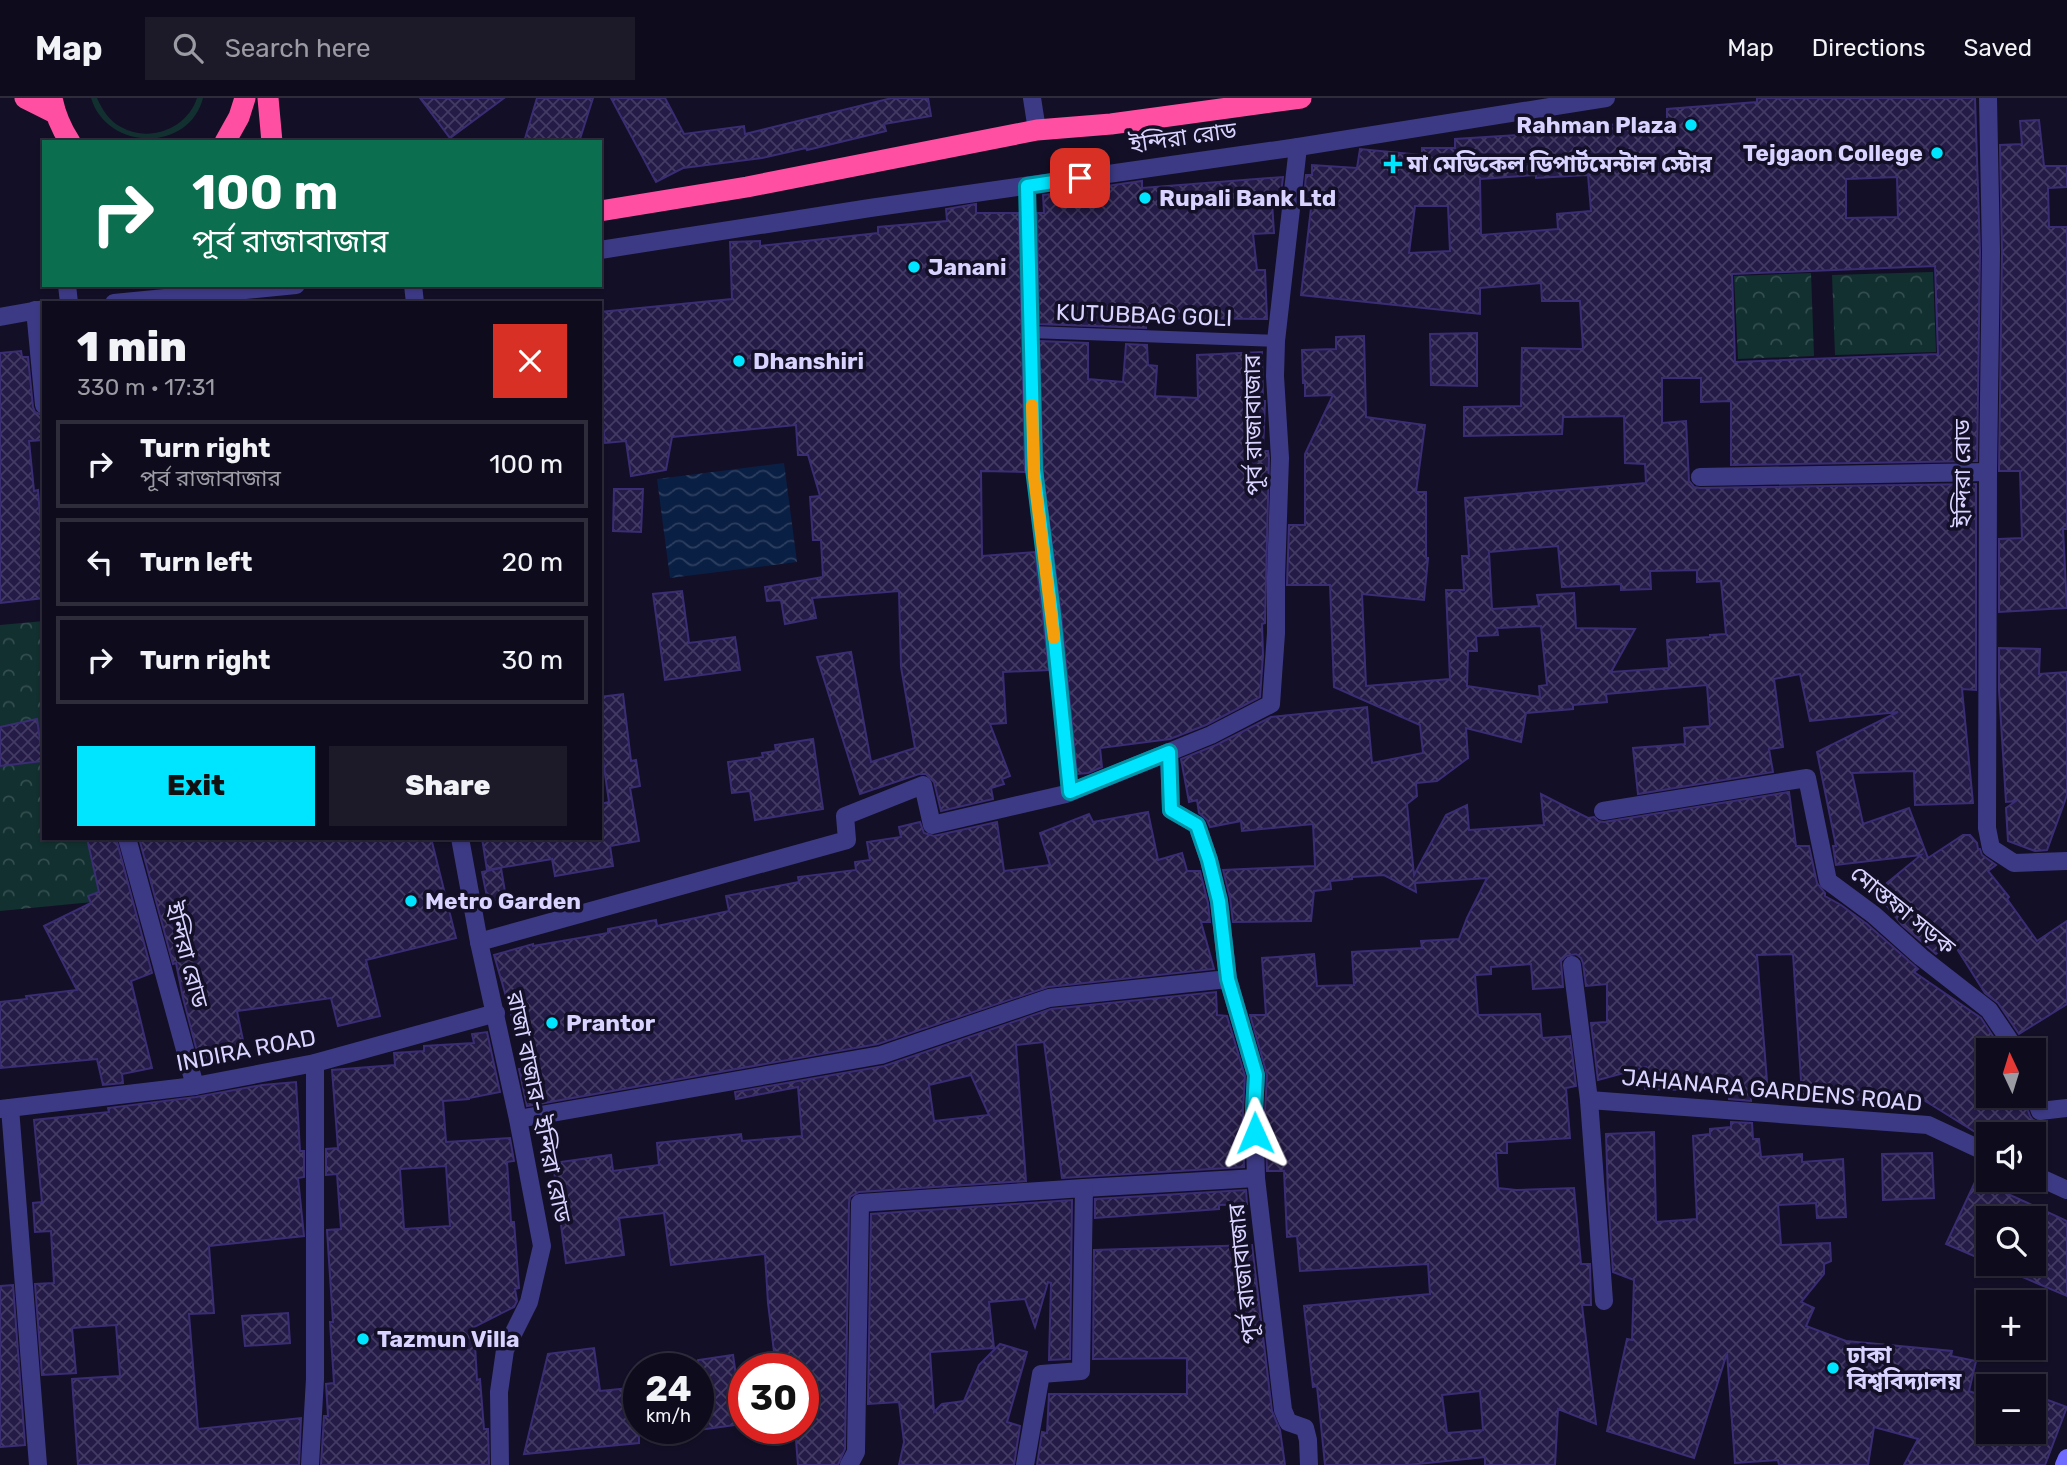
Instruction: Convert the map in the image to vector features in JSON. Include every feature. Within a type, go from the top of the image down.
[{"type":"highway","points":[[25,98],[60,124]]},
{"type":"highway","points":[[226,140],[239,117],[245,98]]},
{"type":"highway","points":[[268,98],[272,140]]},
{"type":"highway","name":"ইন্দিরা রোড","points":[[602,211],[747,187],[1037,130],[1111,124],[1301,98]]},
{"type":"main road","points":[[2064,1465],[2067,1458]]},
{"type":"street","points":[[1032,98],[1037,130]]},
{"type":"street","name":"ইন্দিরা রোড","points":[[602,250],[1298,147],[1606,98]]},
{"type":"street","name":"ইন্দিরা রোড","points":[[1988,98],[1991,252],[1986,311],[1987,828],[1992,848],[2014,863],[2067,861]]},
{"type":"street","name":"পূর্ব রাজাবাজার","points":[[1298,147],[1276,341],[1275,376],[1280,458],[1276,633],[1271,704],[1169,752],[1171,810],[1197,825],[1209,860],[1219,901],[1228,979],[1256,1075],[1256,1178],[1283,1410],[1288,1422],[1304,1428],[1308,1440],[1309,1465]]},
{"type":"street","points":[[134,301],[276,287]]},
{"type":"street","points":[[0,317],[39,310],[42,367]]},
{"type":"street","points":[[1700,477],[1988,472]]},
{"type":"street","points":[[479,942],[847,840],[845,816],[923,785],[932,825],[1070,792],[1169,752]]},
{"type":"street","name":"মোস্তফা সড়ক","points":[[1603,811],[1807,778],[1828,881],[1874,915],[1921,957],[1989,1010],[2008,1038]]},
{"type":"street","name":"ইন্দিরা রোড","points":[[128,840],[195,1086]]},
{"type":"street","name":"রাজা বাজার- ইন্দিরা রোড","points":[[460,840],[542,1246],[529,1302],[505,1350],[499,1392],[500,1465]]},
{"type":"street","name":"JAHANARA GARDENS ROAD","points":[[1572,965],[1589,1100],[1604,1301]]},
{"type":"street","points":[[517,1119],[881,1055],[1049,998],[1228,979]]},
{"type":"street","name":"INDIRA ROAD","points":[[5,1108],[195,1086],[315,1063],[496,1013]]},
{"type":"street","points":[[310,1465],[315,1379],[315,1063]]},
{"type":"street","name":"JAHANARA GARDENS ROAD","points":[[1589,1100],[1928,1125],[1976,1147]]},
{"type":"street","points":[[5,1108],[38,1465]]},
{"type":"street","points":[[2039,1108],[2040,1111],[2067,1108]]},
{"type":"street","points":[[849,1465],[856,1452],[860,1203],[1256,1178]]},
{"type":"street","points":[[2046,1181],[2067,1191]]},
{"type":"street","points":[[1025,1465],[1041,1374],[1081,1371],[1084,1188]]},
{"type":"lane","name":"KUTUBBAG GOLI","points":[[1027,186],[1030,332],[1276,341]]},
{"type":"lane","points":[[1030,332],[1034,477],[1052,614],[1070,792]]},
{"type":"green space","points":[[91,98],[97,98],[106,114],[117,124],[143,134],[166,130],[176,125],[192,109],[197,98],[203,98],[195,116],[182,129],[166,136],[148,138],[130,136],[113,128],[100,115]]},
{"type":"green space","points":[[1933,272],[1936,352],[1835,355],[1832,275]]},
{"type":"green space","points":[[1811,273],[1814,356],[1738,359],[1734,276]]},
{"type":"green space","points":[[42,621],[42,840],[90,840],[103,901],[0,911],[0,625]]},
{"type":"water","points":[[784,463],[797,562],[670,578],[657,479]]},
{"type":"building","points":[[420,98],[504,98],[450,138]]},
{"type":"building","points":[[537,98],[593,98],[580,140],[525,140]]},
{"type":"building","points":[[611,98],[665,98],[684,134],[744,126],[745,134],[892,98],[928,98],[931,116],[884,124],[886,131],[807,150],[806,148],[762,158],[683,168],[656,182]]},
{"type":"building","points":[[1757,98],[1975,98],[1980,252],[1977,461],[1731,465],[1731,401],[1701,402],[1701,378],[1662,378],[1662,423],[1686,421],[1689,481],[1694,487],[1976,484],[1976,690],[1962,689],[1973,803],[1915,805],[1914,771],[1852,773],[1863,824],[1909,808],[1928,858],[1963,835],[1970,835],[1982,855],[1996,865],[1988,871],[2009,897],[2007,899],[2037,941],[2067,921],[2067,1004],[2019,1034],[1998,1003],[1985,993],[1952,941],[1936,954],[1902,925],[1876,892],[1921,855],[1836,865],[1833,846],[1836,846],[1817,752],[1898,712],[1810,721],[1800,674],[1774,679],[1783,747],[1769,749],[1773,772],[1638,794],[1633,748],[1685,744],[1684,728],[1710,726],[1707,685],[1606,694],[1607,702],[1573,705],[1573,709],[1526,713],[1521,742],[1466,728],[1468,758],[1437,781],[1416,783],[1417,796],[1407,804],[1414,875],[1446,815],[1467,805],[1469,830],[1544,825],[1541,794],[1588,818],[1594,817],[1604,822],[1789,792],[1796,846],[1809,846],[1817,883],[1825,896],[1867,924],[1918,969],[1914,972],[1981,1018],[1994,1038],[1976,1038],[1976,1108],[2027,1108],[2033,1120],[2039,1122],[1976,1122],[1976,1133],[1922,1099],[1834,1100],[1802,1096],[1793,954],[1757,955],[1768,1094],[1751,1093],[1751,1101],[1729,1099],[1729,1091],[1645,1089],[1646,1067],[1598,1080],[1591,1023],[1607,1022],[1607,984],[1586,986],[1583,963],[1576,954],[1566,956],[1561,961],[1563,987],[1533,989],[1531,964],[1491,967],[1491,974],[1475,975],[1478,1015],[1540,1014],[1542,1038],[1570,1036],[1576,1086],[1566,1088],[1570,1138],[1507,1142],[1507,1153],[1496,1153],[1498,1188],[1574,1188],[1581,1264],[1590,1264],[1591,1305],[1582,1305],[1596,1424],[1558,1409],[1555,1465],[1485,1465],[1485,1457],[1408,1465],[1325,1465],[1317,1386],[1313,1387],[1304,1306],[1430,1294],[1428,1264],[1300,1271],[1297,1236],[1287,1237],[1284,1171],[1267,1171],[1267,1075],[1250,1015],[1266,1015],[1262,958],[1314,954],[1317,986],[1354,985],[1352,952],[1422,948],[1421,941],[1459,939],[1487,878],[1415,883],[1416,892],[1384,875],[1352,877],[1330,881],[1331,889],[1314,891],[1311,921],[1233,922],[1223,870],[1315,866],[1313,824],[1242,831],[1241,821],[1210,827],[1199,813],[1197,800],[1189,802],[1181,759],[1216,745],[1271,717],[1367,707],[1372,763],[1423,753],[1420,725],[1334,687],[1330,585],[1287,585],[1289,525],[1305,525],[1305,454],[1333,395],[1305,396],[1302,350],[1336,349],[1336,337],[1364,336],[1366,417],[1425,425],[1416,492],[1426,492],[1428,558],[1424,600],[1362,594],[1366,686],[1450,679],[1446,590],[1464,590],[1462,556],[1469,556],[1465,498],[1646,483],[1645,464],[1625,463],[1624,416],[1563,417],[1562,434],[1464,436],[1464,407],[1521,406],[1522,348],[1583,349],[1580,301],[1542,301],[1541,283],[1480,288],[1480,314],[1301,295],[1312,199],[1304,199],[1306,175],[1312,175],[1312,165],[1357,168],[1360,149],[1422,155],[1422,148],[1455,148],[1455,139],[1533,134],[1533,130],[1667,121],[1667,109],[1757,102]],"holes":[[[1588,175],[1591,211],[1557,214],[1558,229],[1481,235],[1480,179]],[[1897,177],[1898,217],[1846,218],[1846,179]],[[1415,206],[1448,206],[1450,251],[1409,253]],[[1935,266],[1938,354],[1735,362],[1732,274]],[[1558,546],[1562,587],[1621,584],[1621,590],[1651,589],[1650,571],[1697,570],[1697,582],[1721,581],[1726,634],[1667,640],[1669,668],[1611,672],[1635,629],[1576,628],[1574,593],[1537,595],[1539,606],[1492,609],[1489,552]],[[1541,626],[1547,685],[1539,686],[1540,697],[1467,686],[1468,651],[1477,651],[1476,636],[1498,635],[1497,628]],[[1480,1391],[1483,1430],[1447,1433],[1442,1395]]]},
{"type":"building","points":[[2039,120],[2044,166],[2067,166],[2067,187],[2048,188],[2049,227],[2067,227],[2067,529],[2063,529],[2067,608],[1999,612],[1999,539],[2022,538],[2020,471],[1999,471],[2002,252],[2000,145],[2022,144],[2020,121]]},
{"type":"building","points":[[1283,177],[1280,201],[1272,202],[1274,233],[1253,234],[1257,270],[1265,270],[1267,319],[1146,318],[1146,328],[1039,324],[1037,213],[1044,213],[1043,195],[1142,181],[1142,188]]},
{"type":"building","points":[[976,204],[976,213],[1019,213],[1025,472],[981,471],[982,556],[1035,552],[1049,670],[1003,672],[1006,723],[990,724],[1010,776],[1002,779],[1004,784],[991,788],[993,799],[941,811],[934,782],[926,774],[860,794],[817,657],[851,652],[871,762],[915,748],[901,667],[899,591],[812,598],[816,618],[785,624],[781,600],[767,601],[765,587],[823,577],[821,540],[813,540],[810,497],[820,496],[808,455],[798,455],[796,425],[672,437],[666,470],[631,476],[626,441],[605,443],[602,415],[602,312],[732,299],[730,242],[760,241],[760,246],[878,233],[878,227],[947,221],[946,209]]},
{"type":"building","points":[[1477,333],[1477,386],[1431,385],[1430,334]]},
{"type":"building","points":[[1039,341],[1088,343],[1088,379],[1123,382],[1126,344],[1147,345],[1148,365],[1157,366],[1155,396],[1198,398],[1197,355],[1262,352],[1265,401],[1263,451],[1268,451],[1269,458],[1265,623],[1262,624],[1260,697],[1206,725],[1170,739],[1100,748],[1102,767],[1088,773],[1077,774],[1061,613],[1043,476]]},
{"type":"building","points":[[21,351],[22,357],[28,357],[33,407],[35,412],[42,415],[42,440],[29,441],[34,491],[38,490],[42,528],[42,598],[0,603],[0,353]]},
{"type":"building","points":[[614,489],[643,489],[641,532],[613,531]]},
{"type":"building","points":[[682,591],[689,643],[735,637],[740,670],[665,680],[653,594]]},
{"type":"building","points":[[1999,648],[2040,649],[2039,674],[2067,672],[2067,795],[2047,850],[2035,851],[2008,841],[2006,808],[2016,801],[2006,802]]},
{"type":"building","points":[[623,694],[631,761],[636,760],[640,786],[630,788],[639,841],[610,846],[613,866],[555,876],[552,859],[487,870],[482,840],[602,840],[602,804],[609,802],[602,753],[602,697]]},
{"type":"building","points":[[37,719],[42,761],[0,766],[0,727]]},
{"type":"building","points":[[813,739],[823,809],[755,820],[750,791],[732,793],[728,762],[763,757],[762,753],[776,751],[775,745]]},
{"type":"building","points":[[1148,812],[1158,860],[1182,853],[1187,871],[1200,871],[1210,922],[1201,922],[1214,969],[1048,987],[878,1044],[527,1106],[519,1069],[533,1067],[528,1029],[516,1031],[494,955],[533,944],[608,933],[608,929],[656,920],[657,926],[729,911],[726,896],[799,882],[798,877],[856,870],[855,862],[870,860],[867,842],[901,837],[899,827],[920,822],[924,833],[934,836],[997,822],[1004,871],[1050,865],[1040,833],[1089,814],[1093,822]]},
{"type":"building","points":[[87,840],[117,840],[152,973],[131,981],[152,1068],[122,1074],[123,1083],[103,1085],[97,1059],[0,1068],[0,1002],[77,990],[44,926],[91,903],[88,896],[99,892]]},
{"type":"building","points":[[140,840],[432,840],[456,938],[366,960],[380,1016],[338,1026],[331,998],[237,1011],[245,1050],[199,1059],[176,963],[173,964]]},
{"type":"building","points":[[501,868],[506,898],[488,902],[482,872]]},
{"type":"building","points":[[1216,992],[1217,1015],[1227,1016],[1245,1076],[1244,1167],[1062,1178],[1044,1042],[1016,1045],[1026,1181],[859,1192],[850,1197],[845,1449],[838,1465],[798,1465],[796,1444],[819,1444],[819,1353],[774,1353],[765,1254],[671,1265],[664,1213],[619,1218],[624,1255],[566,1263],[553,1163],[611,1155],[613,1171],[659,1165],[657,1143],[741,1134],[742,1141],[802,1136],[798,1087],[736,1099],[735,1092],[884,1066],[1051,1009]],"holes":[[[971,1075],[989,1115],[934,1121],[929,1085]]]},
{"type":"building","points":[[487,1032],[500,1092],[443,1101],[446,1142],[510,1138],[514,1161],[507,1162],[519,1288],[515,1289],[517,1301],[514,1307],[474,1327],[477,1380],[480,1379],[484,1429],[488,1429],[489,1465],[321,1465],[324,1416],[328,1416],[326,1384],[334,1383],[327,1230],[341,1229],[337,1174],[326,1175],[326,1149],[338,1148],[332,1070],[395,1065],[394,1053],[424,1051],[424,1046],[474,1043],[472,1034]],"holes":[[[446,1166],[450,1226],[404,1229],[400,1169]]]},
{"type":"building","points":[[296,1082],[300,1151],[304,1151],[304,1177],[298,1178],[304,1236],[209,1246],[214,1313],[189,1314],[198,1429],[301,1418],[299,1465],[78,1465],[72,1379],[120,1376],[116,1325],[72,1328],[76,1373],[42,1375],[35,1284],[54,1283],[51,1231],[35,1232],[33,1203],[42,1202],[34,1120],[109,1112],[108,1108]]},
{"type":"building","points":[[1731,1122],[1752,1123],[1753,1139],[1759,1139],[1761,1157],[1802,1154],[1802,1162],[1843,1159],[1846,1217],[1817,1218],[1816,1203],[1778,1205],[1781,1245],[1830,1243],[1831,1261],[1824,1264],[1824,1274],[1801,1302],[1814,1308],[1806,1326],[1846,1341],[1952,1351],[1951,1356],[1976,1361],[1969,1391],[1976,1394],[1976,1444],[2046,1444],[2046,1399],[2067,1407],[2045,1465],[1904,1465],[1918,1439],[1874,1427],[1868,1465],[1779,1465],[1778,1460],[1735,1463],[1727,1353],[1694,1458],[1607,1431],[1627,1339],[1632,1340],[1634,1280],[1613,1272],[1606,1134],[1654,1132],[1656,1222],[1697,1219],[1693,1136],[1710,1134],[1710,1129],[1731,1127]]},
{"type":"building","points":[[1932,1153],[1934,1198],[1883,1200],[1882,1154]]},
{"type":"building","points":[[1975,1182],[1976,1192],[2004,1192],[2034,1206],[1976,1206],[1976,1257],[1946,1244]]},
{"type":"building","points":[[1246,1190],[1247,1204],[1219,1205],[1219,1209],[1095,1218],[1095,1199]]},
{"type":"building","points":[[1072,1200],[1070,1359],[1049,1360],[1051,1283],[1048,1282],[1035,1327],[1025,1299],[989,1302],[994,1348],[930,1352],[934,1412],[942,1404],[964,1401],[979,1365],[1000,1344],[1027,1352],[1007,1422],[1020,1426],[1014,1465],[899,1465],[904,1442],[899,1402],[868,1404],[871,1214]]},
{"type":"building","points":[[2046,1211],[2067,1221],[2067,1296],[2020,1276],[2046,1276]]},
{"type":"building","points":[[1252,1245],[1272,1411],[1280,1430],[1285,1465],[1037,1465],[1042,1432],[1047,1433],[1049,1394],[1187,1394],[1187,1358],[1093,1359],[1094,1250]]},
{"type":"building","points":[[13,1285],[25,1445],[0,1447],[0,1286]]},
{"type":"building","points":[[288,1313],[290,1343],[245,1346],[242,1316]]},
{"type":"building","points":[[594,1348],[600,1391],[623,1389],[623,1444],[629,1444],[524,1454],[548,1354]]},
{"type":"building","points":[[728,1356],[728,1426],[714,1428],[714,1358]]},
{"type":"slow traffic","points":[[1032,405],[1034,477],[1054,638]]},
{"type":"place","name":"Rahman Plaza","points":[[1691,125]]},
{"type":"place","name":"Tejgaon College","points":[[1937,153]]},
{"type":"place","name":"মা মেডিকেল ডিপার্টমেন্টাল স্টোর","points":[[1393,164]]},
{"type":"place","name":"Rupali Bank Ltd","points":[[1145,198]]},
{"type":"place","name":"Janani","points":[[914,267]]},
{"type":"place","name":"Dhanshiri","points":[[739,361]]},
{"type":"place","name":"Metro Garden","points":[[411,901]]},
{"type":"place","name":"Prantor","points":[[552,1023]]},
{"type":"place","name":"Tazmun Villa","points":[[363,1339]]},
{"type":"place","name":"ঢাকা বিশ্ববিদ্যালয়","points":[[1833,1368]]},
{"type":"route","points":[[1080,178],[1027,186],[1034,469],[1070,792],[1169,752],[1171,810],[1197,825],[1219,901],[1228,979],[1256,1075],[1255,1133]]}]
